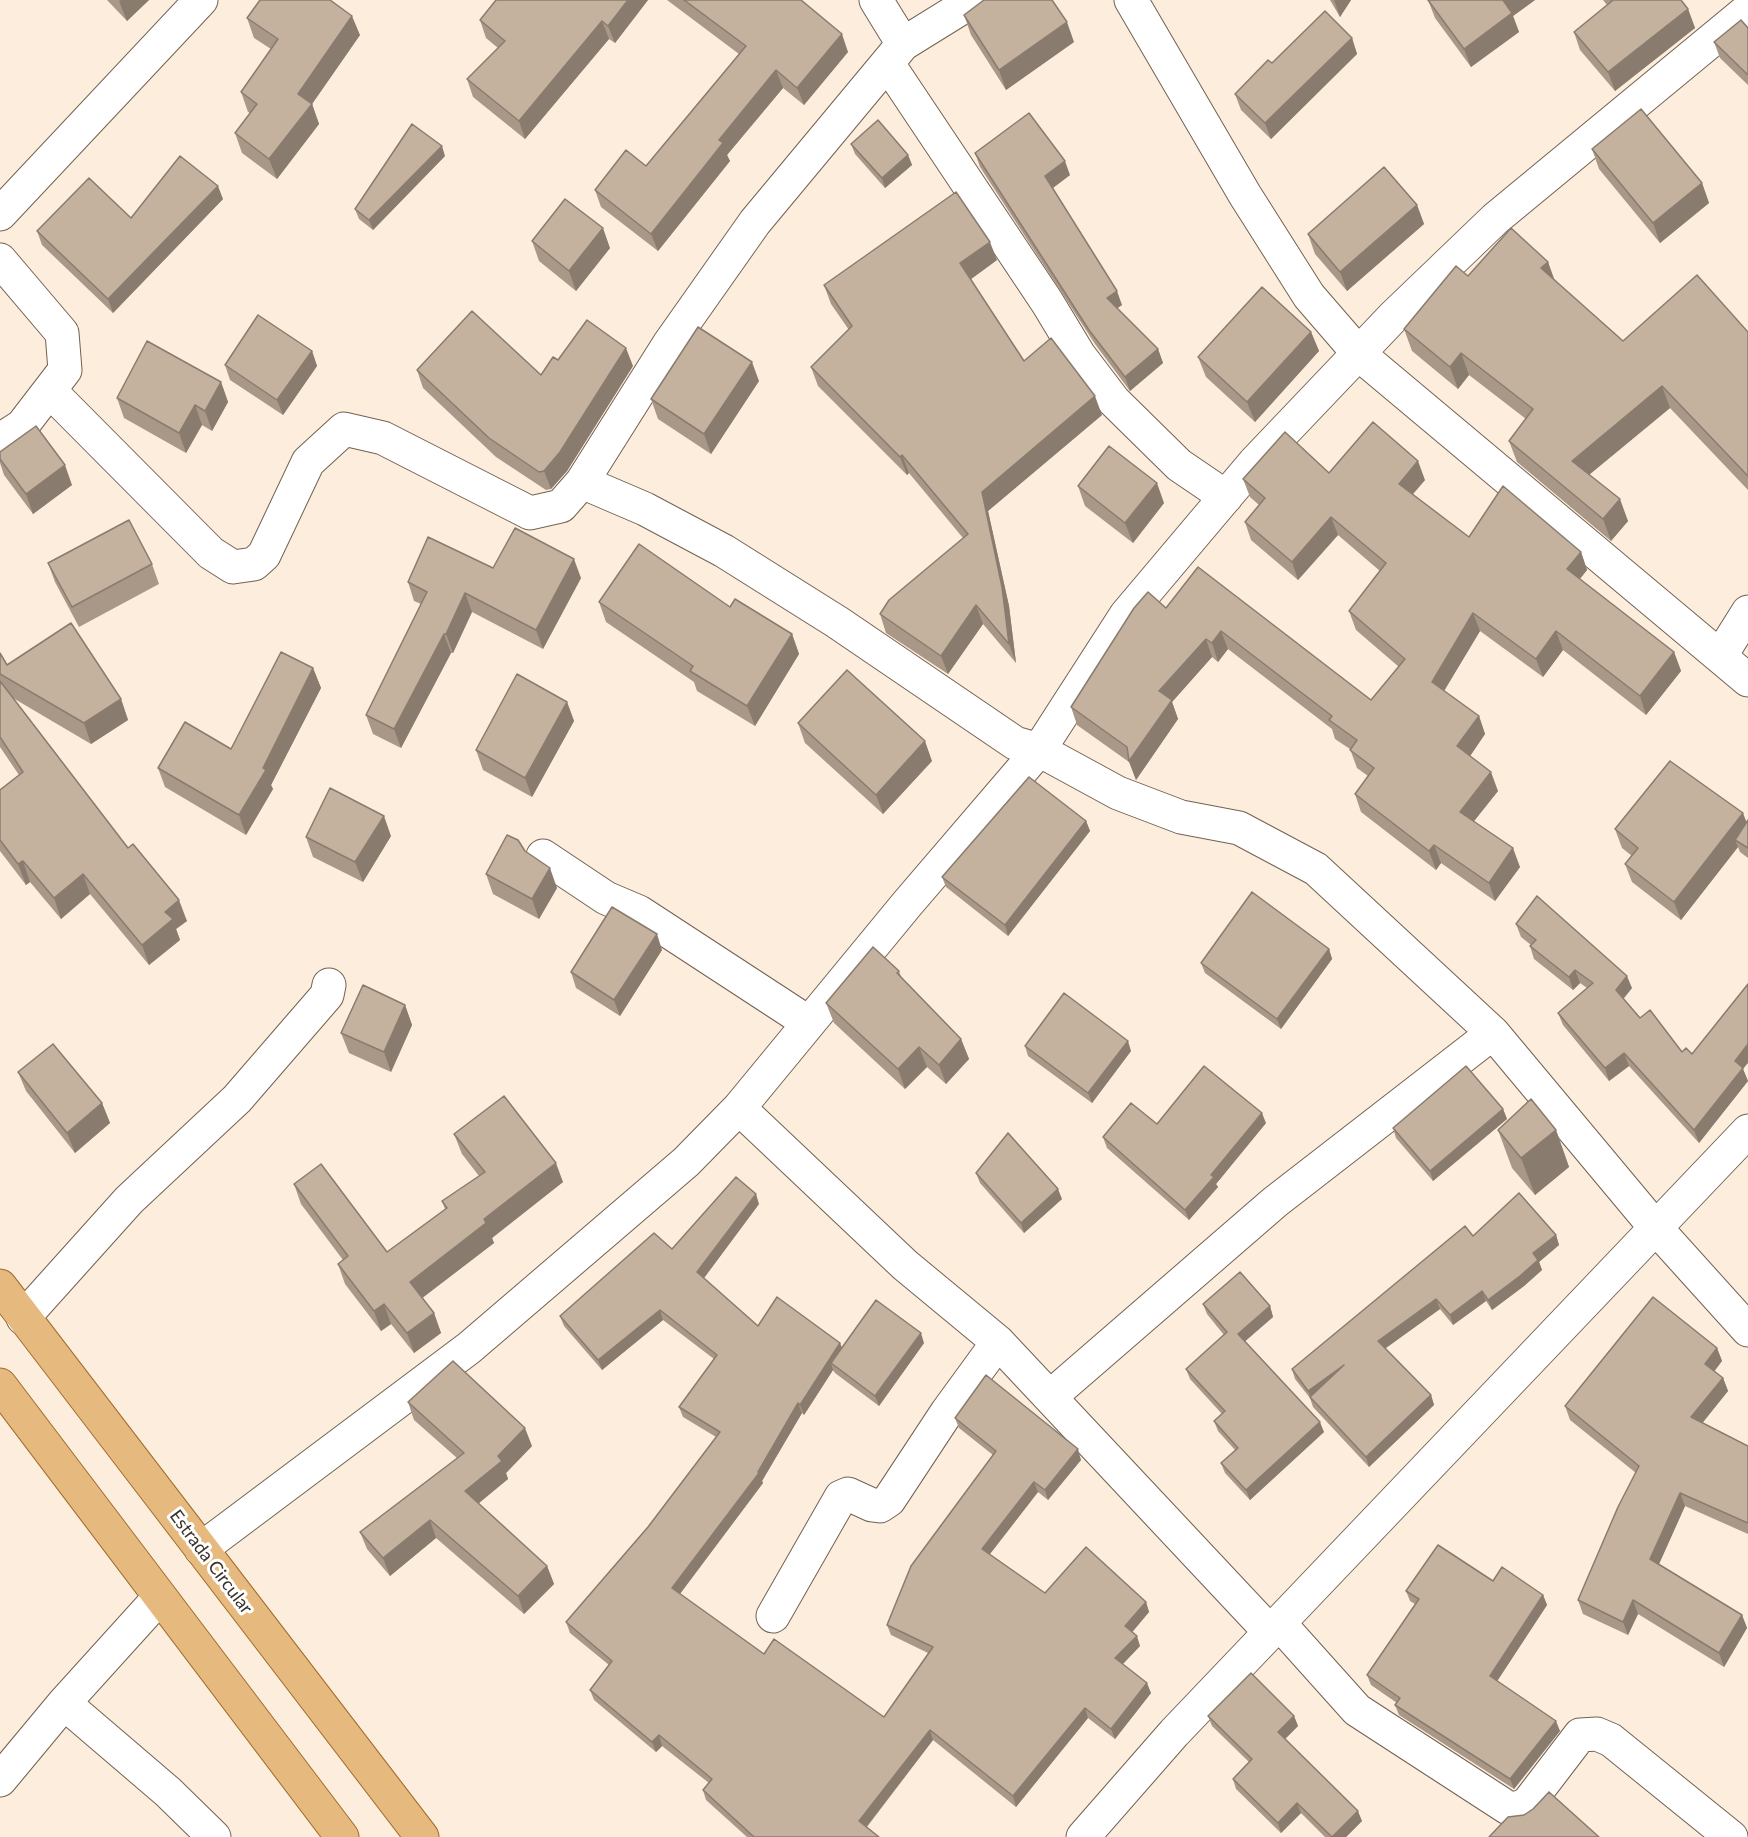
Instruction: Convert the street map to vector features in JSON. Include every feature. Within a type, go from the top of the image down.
[{"type":"main road","name":"Estrada Circular","points":[[0,1286],[422,1837]]},
{"type":"main road","points":[[0,1385],[342,1837]]},
{"type":"street","points":[[0,214],[201,0]]},
{"type":"street","points":[[876,0],[896,54],[1079,355],[1114,401],[1179,465],[1226,497]]},
{"type":"street","points":[[50,391],[211,553],[233,567],[254,564],[264,555],[308,462],[344,429],[383,438],[530,513],[561,506],[582,483],[669,344],[755,222],[896,54],[974,0]]},
{"type":"street","points":[[1131,0],[1239,185],[1309,296],[1360,355],[1748,680]]},
{"type":"street","points":[[201,1549],[469,1348],[686,1162],[739,1108],[907,904],[1039,750],[1126,615],[1255,462],[1360,355],[1394,316],[1495,219],[1748,10]]},
{"type":"street","points":[[0,260],[62,333],[64,370],[22,426],[0,440]]},
{"type":"street","points":[[582,483],[645,509],[724,551],[837,622],[1015,743],[1039,750],[1118,793],[1181,817],[1239,828],[1316,869],[1493,1033],[1655,1227],[1748,1330]]},
{"type":"street","points":[[1720,655],[1748,612]]},
{"type":"street","points":[[543,856],[606,898],[639,912],[809,1023]]},
{"type":"street","points":[[23,1317],[129,1200],[237,1099],[327,995],[329,985]]},
{"type":"street","points":[[1051,1396],[1275,1202],[1493,1033]]},
{"type":"street","points":[[739,1108],[905,1265],[998,1342],[1357,1710],[1508,1808],[1519,1808],[1528,1803],[1580,1735],[1598,1734],[1611,1740],[1731,1837]]},
{"type":"street","points":[[1096,1833],[1174,1733],[1748,1131]]},
{"type":"street","points":[[773,1616],[842,1497],[848,1494],[872,1505],[880,1506],[889,1500],[953,1403],[998,1342]]},
{"type":"street","points":[[5,1761],[64,1703],[159,1598]]},
{"type":"street","points":[[64,1703],[168,1792],[214,1837]]},
{"type":"building","points":[[260,0],[330,0],[352,16],[298,94],[312,104],[269,159],[235,133],[257,104],[241,92],[278,39],[247,18]]},
{"type":"building","points":[[496,0],[628,0],[608,26],[602,21],[519,121],[467,79],[505,41],[480,20]]},
{"type":"building","points":[[684,0],[801,0],[842,34],[797,88],[776,70],[719,140],[723,143],[651,234],[595,190],[626,150],[646,166],[746,46]]},
{"type":"building","points":[[984,0],[1052,0],[1067,22],[999,70],[964,15]]},
{"type":"building","points":[[1428,0],[1503,0],[1512,13],[1464,49]]},
{"type":"building","points":[[1611,0],[1681,0],[1688,9],[1608,72],[1574,32]]},
{"type":"building","points":[[1325,11],[1352,38],[1265,123],[1235,94],[1268,60],[1272,63]]},
{"type":"building","points":[[1741,20],[1748,28],[1748,75],[1714,42]]},
{"type":"building","points":[[1641,109],[1702,183],[1653,223],[1592,149]]},
{"type":"building","points":[[1029,113],[1065,161],[1045,176],[1117,291],[1107,298],[1158,349],[1125,377],[1089,330],[975,153]]},
{"type":"building","points":[[878,120],[908,155],[882,178],[851,144]]},
{"type":"building","points":[[412,124],[442,146],[369,220],[355,209]]},
{"type":"building","points":[[180,156],[218,186],[108,299],[37,231],[89,178],[131,218]]},
{"type":"building","points":[[1384,167],[1417,205],[1340,272],[1308,234]]},
{"type":"building","points":[[956,192],[990,242],[960,263],[1024,361],[1051,338],[1095,396],[982,492],[1002,587],[1009,644],[976,605],[941,656],[880,614],[889,600],[968,534],[902,455],[900,457],[811,367],[852,326],[824,285]]},
{"type":"building","points":[[565,199],[603,228],[569,271],[532,241]]},
{"type":"building","points":[[1511,228],[1548,262],[1541,268],[1623,341],[1697,275],[1748,332],[1748,476],[1662,386],[1572,461],[1620,499],[1603,519],[1509,441],[1533,409],[1461,353],[1450,367],[1404,329],[1456,266],[1468,276]]},
{"type":"building","points":[[1262,287],[1311,332],[1247,402],[1198,357]]},
{"type":"building","points":[[472,311],[541,375],[553,357],[558,360],[587,320],[626,348],[560,452],[544,471],[539,472],[489,438],[417,370]]},
{"type":"building","points":[[258,315],[312,351],[277,400],[225,365]]},
{"type":"building","points":[[698,327],[752,362],[704,434],[651,399]]},
{"type":"building","points":[[147,341],[221,382],[205,411],[195,405],[179,433],[117,398]]},
{"type":"building","points":[[1373,422],[1418,461],[1399,484],[1469,537],[1503,486],[1581,552],[1567,569],[1674,652],[1640,696],[1556,631],[1536,659],[1473,613],[1432,682],[1479,716],[1457,746],[1491,772],[1460,812],[1513,848],[1489,883],[1434,845],[1429,851],[1355,794],[1374,768],[1350,750],[1357,740],[1329,720],[1332,716],[1221,631],[1212,643],[1206,639],[1159,691],[1172,700],[1129,761],[1127,747],[1071,707],[1134,608],[1148,592],[1166,608],[1198,567],[1371,700],[1405,659],[1349,611],[1386,563],[1331,517],[1292,562],[1245,522],[1265,498],[1243,479],[1285,432],[1329,473]]},
{"type":"building","points":[[36,426],[65,465],[26,494],[0,459],[0,452]]},
{"type":"building","points":[[1109,446],[1157,483],[1125,523],[1078,486]]},
{"type":"building","points":[[129,520],[152,564],[72,607],[48,563]]},
{"type":"building","points":[[515,528],[574,559],[536,630],[465,593],[446,634],[394,729],[366,715],[427,592],[408,582],[428,537],[493,568]]},
{"type":"building","points":[[639,544],[730,607],[735,599],[792,634],[747,706],[690,671],[693,666],[599,602]]},
{"type":"building","points":[[71,623],[121,699],[84,723],[0,674],[0,653],[7,665]]},
{"type":"building","points":[[281,652],[313,668],[263,768],[266,770],[239,815],[158,768],[185,722],[231,749]]},
{"type":"building","points":[[847,670],[925,741],[876,795],[798,723]]},
{"type":"building","points":[[517,674],[567,702],[525,778],[476,750]]},
{"type":"building","points":[[0,681],[128,848],[133,844],[179,900],[165,912],[173,919],[142,945],[83,874],[54,898],[23,861],[18,864],[0,840],[0,790],[23,772],[0,737]]},
{"type":"building","points":[[1670,761],[1743,813],[1674,902],[1625,864],[1638,848],[1615,829]]},
{"type":"building","points":[[1029,777],[1086,821],[1005,925],[942,877]]},
{"type":"building","points":[[330,788],[384,816],[355,862],[306,837]]},
{"type":"building","points":[[1748,820],[1748,848],[1735,840]]},
{"type":"building","points":[[507,835],[518,840],[525,851],[550,868],[532,899],[486,874]]},
{"type":"building","points":[[1252,892],[1329,949],[1277,1019],[1201,963]]},
{"type":"building","points":[[1537,896],[1627,976],[1616,990],[1640,1018],[1650,1010],[1682,1052],[1686,1048],[1692,1054],[1748,984],[1748,1044],[1735,1061],[1743,1068],[1694,1130],[1624,1053],[1605,1068],[1558,1013],[1593,983],[1575,970],[1569,977],[1530,946],[1536,940],[1516,924]]},
{"type":"building","points":[[612,907],[657,934],[614,1000],[571,972]]},
{"type":"building","points":[[873,947],[899,971],[897,973],[961,1039],[939,1065],[919,1047],[898,1069],[826,1003]]},
{"type":"building","points":[[363,985],[405,1005],[384,1052],[341,1033]]},
{"type":"building","points":[[1064,993],[1128,1041],[1088,1093],[1025,1046]]},
{"type":"building","points":[[53,1044],[102,1103],[67,1133],[18,1072]]},
{"type":"building","points":[[1204,1066],[1262,1113],[1211,1175],[1214,1177],[1185,1210],[1103,1137],[1131,1103],[1157,1124]]},
{"type":"building","points":[[1466,1066],[1503,1109],[1430,1171],[1393,1128]]},
{"type":"building","points":[[504,1096],[556,1163],[484,1219],[486,1223],[410,1282],[434,1313],[407,1333],[384,1304],[374,1311],[338,1264],[348,1256],[294,1184],[321,1164],[387,1252],[447,1208],[442,1201],[485,1172],[454,1134]]},
{"type":"building","points":[[1531,1099],[1556,1130],[1521,1158],[1498,1130]]},
{"type":"building","points":[[1008,1133],[1058,1189],[1021,1223],[976,1173]]},
{"type":"building","points":[[736,1177],[756,1194],[697,1272],[758,1326],[777,1297],[840,1343],[800,1405],[798,1403],[759,1473],[672,1588],[764,1654],[774,1639],[884,1717],[933,1647],[887,1625],[911,1566],[996,1451],[955,1418],[986,1375],[1078,1449],[1045,1490],[1034,1482],[982,1549],[1045,1593],[1086,1547],[1146,1602],[1125,1626],[1137,1636],[1115,1658],[1147,1683],[1111,1729],[1085,1708],[1013,1796],[930,1730],[859,1821],[879,1837],[754,1837],[703,1790],[712,1779],[659,1735],[652,1742],[590,1690],[612,1661],[566,1622],[648,1527],[720,1432],[679,1407],[717,1355],[660,1310],[598,1360],[560,1316],[654,1233],[672,1249]]},
{"type":"building","points":[[1519,1193],[1556,1235],[1533,1253],[1538,1260],[1488,1300],[1482,1291],[1450,1315],[1436,1299],[1378,1341],[1431,1395],[1366,1457],[1310,1397],[1344,1365],[1308,1391],[1292,1369],[1465,1226],[1473,1236]]},
{"type":"building","points":[[1240,1272],[1270,1306],[1238,1334],[1320,1422],[1246,1490],[1221,1463],[1238,1448],[1214,1421],[1225,1411],[1186,1369],[1227,1332],[1203,1304]]},
{"type":"building","points":[[1653,1297],[1717,1348],[1705,1364],[1723,1378],[1691,1417],[1748,1446],[1748,1523],[1680,1493],[1650,1559],[1742,1615],[1719,1653],[1633,1600],[1623,1622],[1578,1600],[1618,1507],[1639,1466],[1565,1406]]},
{"type":"building","points":[[876,1300],[921,1333],[875,1396],[831,1363]]},
{"type":"building","points":[[453,1361],[525,1428],[498,1456],[502,1461],[465,1491],[547,1566],[518,1596],[430,1520],[383,1558],[360,1532],[464,1453],[408,1402]]},
{"type":"building","points":[[1438,1545],[1493,1581],[1502,1567],[1543,1595],[1490,1676],[1556,1721],[1510,1779],[1395,1705],[1400,1698],[1367,1675],[1419,1599],[1406,1591]]},
{"type":"building","points":[[1251,1673],[1294,1716],[1278,1732],[1358,1811],[1332,1837],[1297,1803],[1278,1823],[1233,1779],[1252,1759],[1208,1716]]},
{"type":"building","points":[[1549,1792],[1599,1837],[1489,1837],[1508,1817],[1524,1815]]}]
